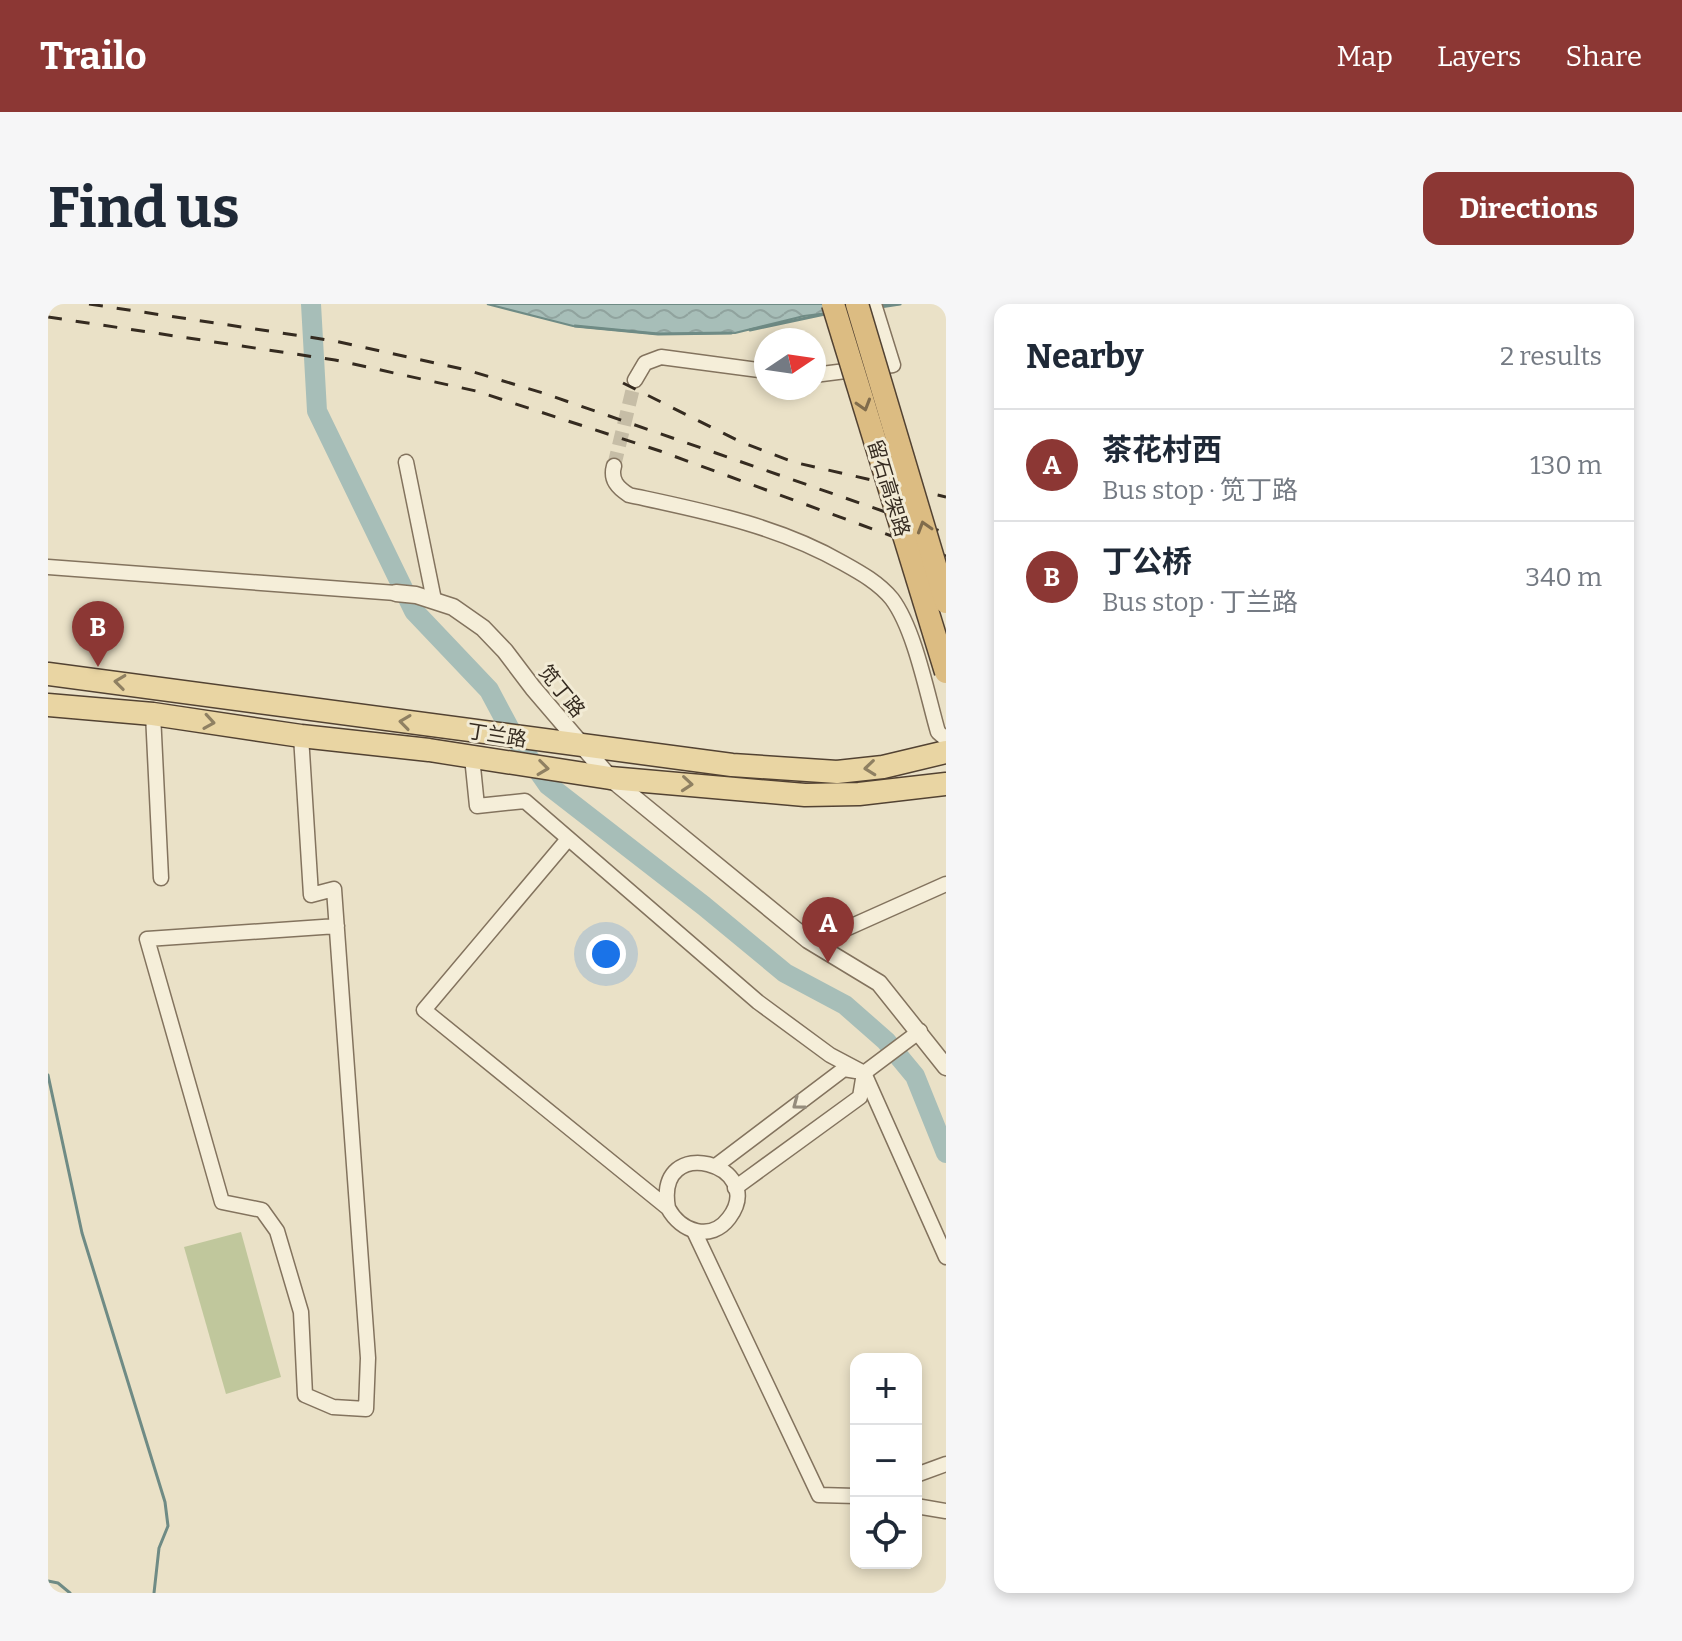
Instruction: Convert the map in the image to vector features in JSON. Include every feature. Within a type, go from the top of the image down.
[{"type":"highway","name":"留石高架路","points":[[833,304],[946,672]]},
{"type":"highway","name":"留石高架路","points":[[857,304],[946,602]]},
{"type":"main road","name":"丁兰路","points":[[48,674],[732,765],[815,772],[883,767],[946,752]]},
{"type":"main road","name":"丁兰路","points":[[48,705],[153,714],[301,736],[429,750],[610,778],[805,795],[859,794],[946,784]]},
{"type":"street","points":[[826,373],[893,365],[874,304]]},
{"type":"street","points":[[635,380],[645,363],[661,357],[754,369]]},
{"type":"street","points":[[406,462],[434,600]]},
{"type":"street","points":[[614,466],[612,473],[617,487],[629,495],[740,520],[790,536],[873,581],[892,600],[908,629],[938,732],[946,739]]},
{"type":"street","name":"笕丁路","points":[[48,567],[396,593],[416,595],[453,607],[483,628],[505,651],[610,778],[814,943],[879,983],[914,1035],[946,1067]]},
{"type":"street","points":[[153,714],[161,878]]},
{"type":"street","points":[[301,736],[311,895],[334,889],[337,926],[368,1358],[366,1409],[333,1407],[305,1395],[301,1312],[277,1231],[262,1210],[222,1202],[147,939],[337,926]]},
{"type":"street","points":[[472,757],[477,806],[525,801],[758,1002],[830,1055],[864,1073],[946,1257]]},
{"type":"street","points":[[568,839],[424,1010],[668,1208]]},
{"type":"street","points":[[814,943],[946,884]]},
{"type":"street","points":[[735,1188],[860,1097],[864,1073],[914,1035]]},
{"type":"street","points":[[717,1165],[844,1069],[864,1073]]},
{"type":"street","points":[[694,1162],[717,1165],[735,1188],[733,1211],[727,1221],[717,1228],[694,1231],[683,1227],[668,1208],[668,1185],[683,1167],[694,1162]]},
{"type":"street","points":[[694,1231],[819,1495],[850,1497]]},
{"type":"street","points":[[922,1473],[946,1464]]},
{"type":"street","points":[[922,1507],[946,1511]]},
{"type":"green space","points":[[241,1232],[281,1377],[226,1394],[184,1247]]},
{"type":"water","points":[[487,304],[900,304],[804,316],[735,333],[658,334],[573,326]]},
{"type":"waterway","points":[[311,304],[317,411],[414,611],[489,690],[513,735],[548,785],[785,973],[845,1005],[886,1041],[915,1076],[946,1153]]},
{"type":"waterway","points":[[880,307],[900,304]]},
{"type":"waterway","points":[[750,330],[825,314]]},
{"type":"waterway","points":[[575,326],[658,334],[731,333]]},
{"type":"waterway","points":[[48,1075],[82,1233],[165,1502],[168,1526],[159,1548],[154,1593]]},
{"type":"waterway","points":[[48,1581],[58,1583],[70,1593]]},
{"type":"tunnel","points":[[614,466],[635,380]]},
{"type":"railway","points":[[89,304],[335,341],[467,370],[543,393],[946,533]]},
{"type":"railway","points":[[48,317],[335,360],[476,391],[660,451],[946,556]]},
{"type":"railway","points":[[623,383],[741,442],[793,462],[946,497]]},
{"type":"place","name":"丁公桥","points":[[98,667]]},
{"type":"place","name":"茶花村西","points":[[828,963]]}]
